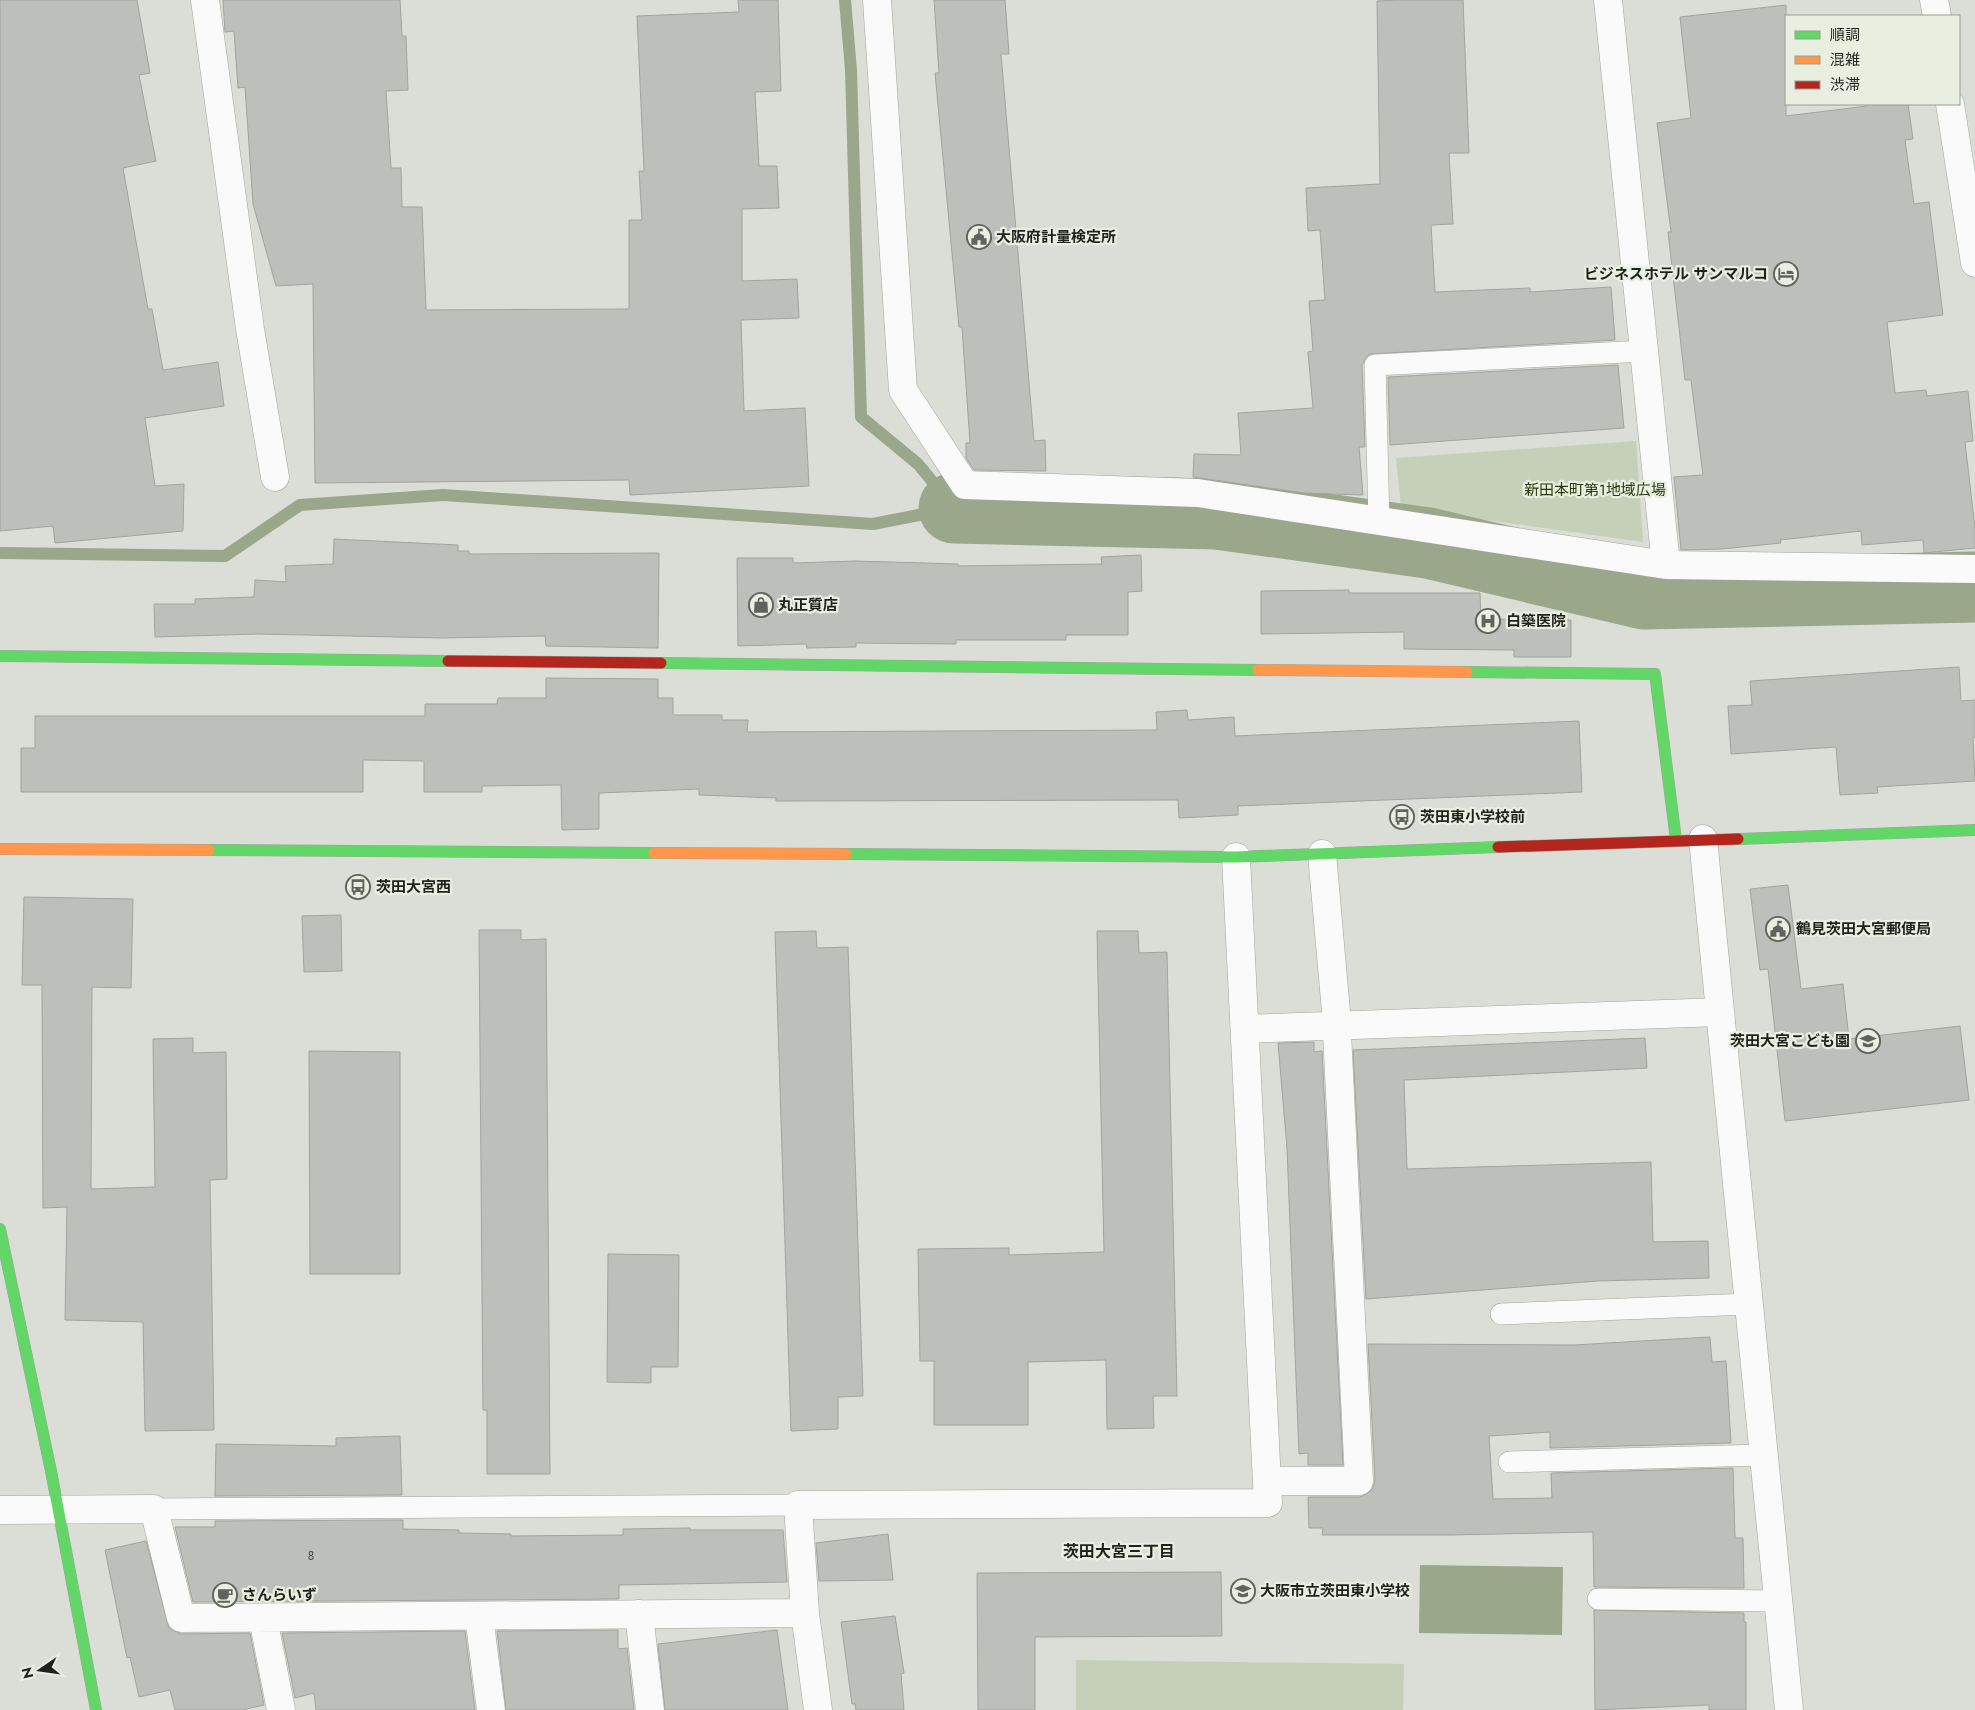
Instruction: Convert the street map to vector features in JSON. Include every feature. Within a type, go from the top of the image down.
[{"type":"street","points":[[205,0],[250,328],[275,477]]},
{"type":"street","points":[[877,0],[903,390],[964,485],[1198,493],[1666,565],[1975,569]]},
{"type":"street","points":[[1608,0],[1666,565]]},
{"type":"street","points":[[1934,0],[1936,15]]},
{"type":"street","points":[[1950,105],[1975,263]]},
{"type":"street","points":[[0,656],[1655,674],[1676,840]]},
{"type":"street","points":[[0,849],[1236,857],[1975,830]]},
{"type":"street","points":[[1703,839],[1789,1710]]},
{"type":"street","points":[[1267,1481],[1359,1481],[1337,1027],[1322,854]]},
{"type":"street","points":[[818,1710],[806,1613],[798,1505],[1268,1503],[1236,857]]},
{"type":"street","points":[[1245,1029],[1720,1012]]},
{"type":"street","points":[[0,1228],[58,1511],[96,1710]]},
{"type":"street","points":[[0,1510],[154,1509],[181,1618],[806,1613]]},
{"type":"street","points":[[639,1614],[650,1710]]},
{"type":"street","points":[[479,1616],[491,1710]]},
{"type":"street","points":[[263,1618],[281,1710]]},
{"type":"lane","points":[[1379,521],[1375,365],[1644,351]]},
{"type":"lane","points":[[1501,1314],[1749,1304]]},
{"type":"lane","points":[[1509,1462],[1763,1455]]},
{"type":"lane","points":[[154,1509],[798,1505]]},
{"type":"lane","points":[[1598,1599],[1778,1601]]},
{"type":"green space","name":"新田本町第1地域広場","points":[[1636,441],[1643,542],[1401,508],[1396,458]]},
{"type":"green space","points":[[1076,1660],[1404,1664],[1403,1710],[1076,1710]]},
{"type":"shaded area","points":[[1420,1565],[1563,1567],[1562,1635],[1419,1633]]},
{"type":"building","points":[[0,0],[137,0],[150,73],[139,75],[156,161],[123,168],[148,309],[152,309],[163,370],[218,362],[224,406],[145,418],[155,486],[184,484],[183,531],[55,543],[53,526],[0,531]]},
{"type":"building","points":[[223,0],[400,0],[402,36],[406,36],[408,90],[386,91],[391,168],[401,168],[402,207],[422,207],[426,310],[629,309],[629,220],[642,220],[639,171],[644,171],[637,16],[739,12],[738,0],[778,0],[781,91],[755,92],[759,166],[777,166],[779,208],[742,209],[742,281],[797,279],[799,318],[741,320],[744,411],[805,408],[809,486],[630,495],[629,480],[315,483],[313,284],[276,286],[253,204],[245,87],[238,88],[234,31],[225,32]]},
{"type":"building","points":[[934,0],[1005,0],[1009,54],[1001,54],[1034,441],[1045,440],[1046,471],[974,470],[966,458],[966,443],[970,443],[962,327],[959,327],[935,73],[939,73]]},
{"type":"building","points":[[1463,0],[1469,153],[1449,153],[1453,224],[1431,225],[1435,292],[1530,288],[1530,292],[1611,287],[1615,340],[1369,354],[1362,365],[1365,447],[1359,447],[1363,495],[1304,493],[1193,477],[1194,454],[1241,455],[1238,413],[1313,408],[1308,352],[1313,351],[1309,301],[1325,300],[1320,230],[1308,231],[1306,188],[1380,184],[1377,1]]},
{"type":"building","points":[[1786,5],[1786,116],[1867,105],[1908,105],[1913,139],[1905,140],[1914,204],[1929,202],[1943,315],[1887,322],[1895,393],[1926,390],[1927,396],[1968,391],[1973,441],[1965,442],[1975,528],[1975,548],[1924,553],[1923,540],[1862,545],[1861,531],[1780,540],[1781,543],[1722,549],[1681,550],[1674,477],[1703,475],[1691,380],[1685,380],[1668,232],[1671,232],[1657,123],[1691,118],[1680,17]]},
{"type":"building","points":[[1618,365],[1624,428],[1390,445],[1388,377]]},
{"type":"building","points":[[334,539],[458,545],[458,551],[469,551],[469,554],[659,553],[658,648],[546,646],[545,636],[442,638],[258,634],[155,637],[154,604],[195,604],[195,599],[254,597],[255,580],[286,582],[285,566],[333,564]]},
{"type":"building","points":[[1141,555],[1142,591],[1128,592],[1128,635],[1066,635],[1066,640],[956,640],[956,644],[856,643],[856,647],[807,648],[806,644],[738,646],[737,558],[793,558],[793,563],[855,561],[958,564],[958,566],[1102,564],[1101,557]]},
{"type":"building","points":[[1349,590],[1349,593],[1480,593],[1481,619],[1571,620],[1571,657],[1514,657],[1514,650],[1404,649],[1404,632],[1261,634],[1261,591]]},
{"type":"building","points":[[1959,667],[1961,701],[1975,700],[1975,737],[1973,738],[1975,781],[1877,787],[1878,793],[1840,795],[1836,747],[1731,754],[1728,706],[1752,705],[1750,681]]},
{"type":"building","points":[[546,678],[658,679],[658,698],[673,698],[673,715],[722,715],[722,720],[748,720],[747,732],[1157,730],[1156,712],[1187,710],[1188,720],[1234,717],[1235,736],[1579,721],[1582,792],[1238,806],[1238,815],[1179,818],[1178,800],[776,801],[776,798],[699,795],[699,789],[599,793],[599,829],[562,830],[561,785],[482,786],[482,792],[424,792],[424,761],[363,760],[363,792],[21,792],[21,748],[35,748],[35,716],[425,716],[425,704],[497,704],[498,698],[546,698]]},
{"type":"building","points":[[1788,885],[1801,989],[1843,984],[1849,1039],[1960,1026],[1969,1100],[1785,1121],[1768,969],[1760,970],[1750,889]]},
{"type":"building","points":[[24,897],[133,899],[131,988],[92,987],[91,1189],[155,1187],[153,1039],[193,1038],[193,1053],[226,1052],[227,1179],[210,1180],[214,1430],[145,1431],[143,1322],[65,1320],[67,1207],[43,1208],[42,985],[22,985]]},
{"type":"building","points":[[341,915],[342,971],[304,972],[302,916]]},
{"type":"building","points":[[479,930],[521,930],[521,940],[546,939],[550,1474],[487,1474],[487,1410],[483,1410]]},
{"type":"building","points":[[816,931],[817,948],[848,947],[863,1396],[838,1397],[838,1429],[791,1431],[775,932]]},
{"type":"building","points":[[1097,931],[1138,931],[1139,953],[1167,952],[1177,1396],[1153,1396],[1154,1428],[1107,1429],[1106,1360],[1028,1362],[1028,1425],[934,1425],[934,1361],[920,1361],[918,1249],[1009,1248],[1009,1255],[1104,1252]]},
{"type":"building","points":[[1645,1038],[1647,1068],[1404,1080],[1407,1169],[1651,1162],[1653,1242],[1708,1241],[1709,1278],[1598,1281],[1366,1299],[1353,1050]]},
{"type":"building","points":[[1314,1042],[1314,1052],[1322,1051],[1343,1465],[1308,1465],[1308,1453],[1299,1454],[1287,1148],[1278,1043]]},
{"type":"building","points":[[309,1051],[400,1052],[400,1274],[310,1274]]},
{"type":"building","points":[[608,1254],[679,1255],[678,1367],[651,1367],[651,1383],[607,1382]]},
{"type":"building","points":[[1710,1337],[1712,1362],[1726,1361],[1731,1443],[1550,1448],[1550,1432],[1489,1436],[1493,1499],[1552,1498],[1551,1473],[1733,1468],[1735,1538],[1743,1538],[1744,1588],[1594,1587],[1593,1532],[1322,1535],[1323,1528],[1309,1528],[1308,1497],[1360,1497],[1367,1494],[1373,1488],[1375,1480],[1368,1344],[1574,1345]]},
{"type":"building","points":[[400,1436],[402,1495],[215,1496],[216,1444],[336,1446],[336,1438]]},
{"type":"building","points":[[403,1520],[403,1529],[459,1530],[459,1533],[511,1534],[511,1536],[623,1535],[623,1529],[783,1530],[787,1582],[619,1585],[619,1599],[193,1602],[175,1527],[215,1527],[215,1521]]},
{"type":"building","points":[[888,1534],[893,1580],[819,1581],[816,1543]]},
{"type":"building","points":[[146,1541],[169,1628],[181,1634],[250,1633],[264,1705],[242,1710],[175,1710],[170,1690],[139,1697],[130,1657],[127,1658],[105,1550]]},
{"type":"building","points":[[1221,1572],[1222,1636],[1035,1637],[1035,1710],[978,1710],[977,1573]]},
{"type":"building","points":[[1594,1610],[1744,1613],[1744,1622],[1746,1622],[1746,1710],[1709,1710],[1709,1705],[1595,1710]]},
{"type":"building","points":[[895,1616],[904,1673],[901,1674],[904,1710],[856,1710],[855,1704],[852,1704],[841,1622]]},
{"type":"building","points":[[618,1630],[618,1649],[627,1648],[634,1710],[506,1710],[497,1631]]},
{"type":"building","points":[[777,1630],[788,1710],[665,1710],[658,1644]]},
{"type":"building","points":[[465,1631],[475,1710],[316,1710],[314,1693],[295,1698],[282,1633]]},
{"type":"waterway","points":[[0,553],[225,556],[300,505],[443,495],[873,524],[954,508],[918,464],[861,417],[851,70],[845,0]]},
{"type":"waterway","points":[[954,508],[1217,514],[1428,543],[1644,594],[1975,587]]},
{"type":"traffic: fast","points":[[0,656],[448,661]]},
{"type":"traffic: fast","points":[[661,663],[1258,670]]},
{"type":"traffic: fast","points":[[1467,672],[1655,674],[1676,840]]},
{"type":"traffic: fast","points":[[1738,839],[1975,830]]},
{"type":"traffic: fast","points":[[846,854],[1236,857],[1498,847]]},
{"type":"traffic: fast","points":[[209,850],[654,853]]},
{"type":"traffic: fast","points":[[0,1229],[51,1471],[96,1710]]},
{"type":"traffic: slow","points":[[1258,670],[1467,672]]},
{"type":"traffic: slow","points":[[0,849],[209,850]]},
{"type":"traffic: slow","points":[[654,853],[846,854]]},
{"type":"traffic: jam","points":[[448,661],[661,663]]},
{"type":"traffic: jam","points":[[1498,847],[1738,839]]},
{"type":"place","name":"大阪府計量検定所","points":[[979,237]]},
{"type":"place","name":"ビジネスホテル サンマルコ","points":[[1786,274]]},
{"type":"place","name":"丸正質店","points":[[761,605]]},
{"type":"place","name":"白築医院","points":[[1488,621]]},
{"type":"place","name":"茨田東小学校前","points":[[1402,817]]},
{"type":"place","name":"茨田大宮西","points":[[358,887]]},
{"type":"place","name":"鶴見茨田大宮郵便局","points":[[1778,929]]},
{"type":"place","name":"茨田大宮こども園","points":[[1868,1041]]},
{"type":"place","name":"大阪市立茨田東小学校","points":[[1243,1591]]},
{"type":"place","name":"さんらいず","points":[[225,1595]]},
{"type":"district","name":"茨田大宮三丁目","points":[[1119,1551]]}]
